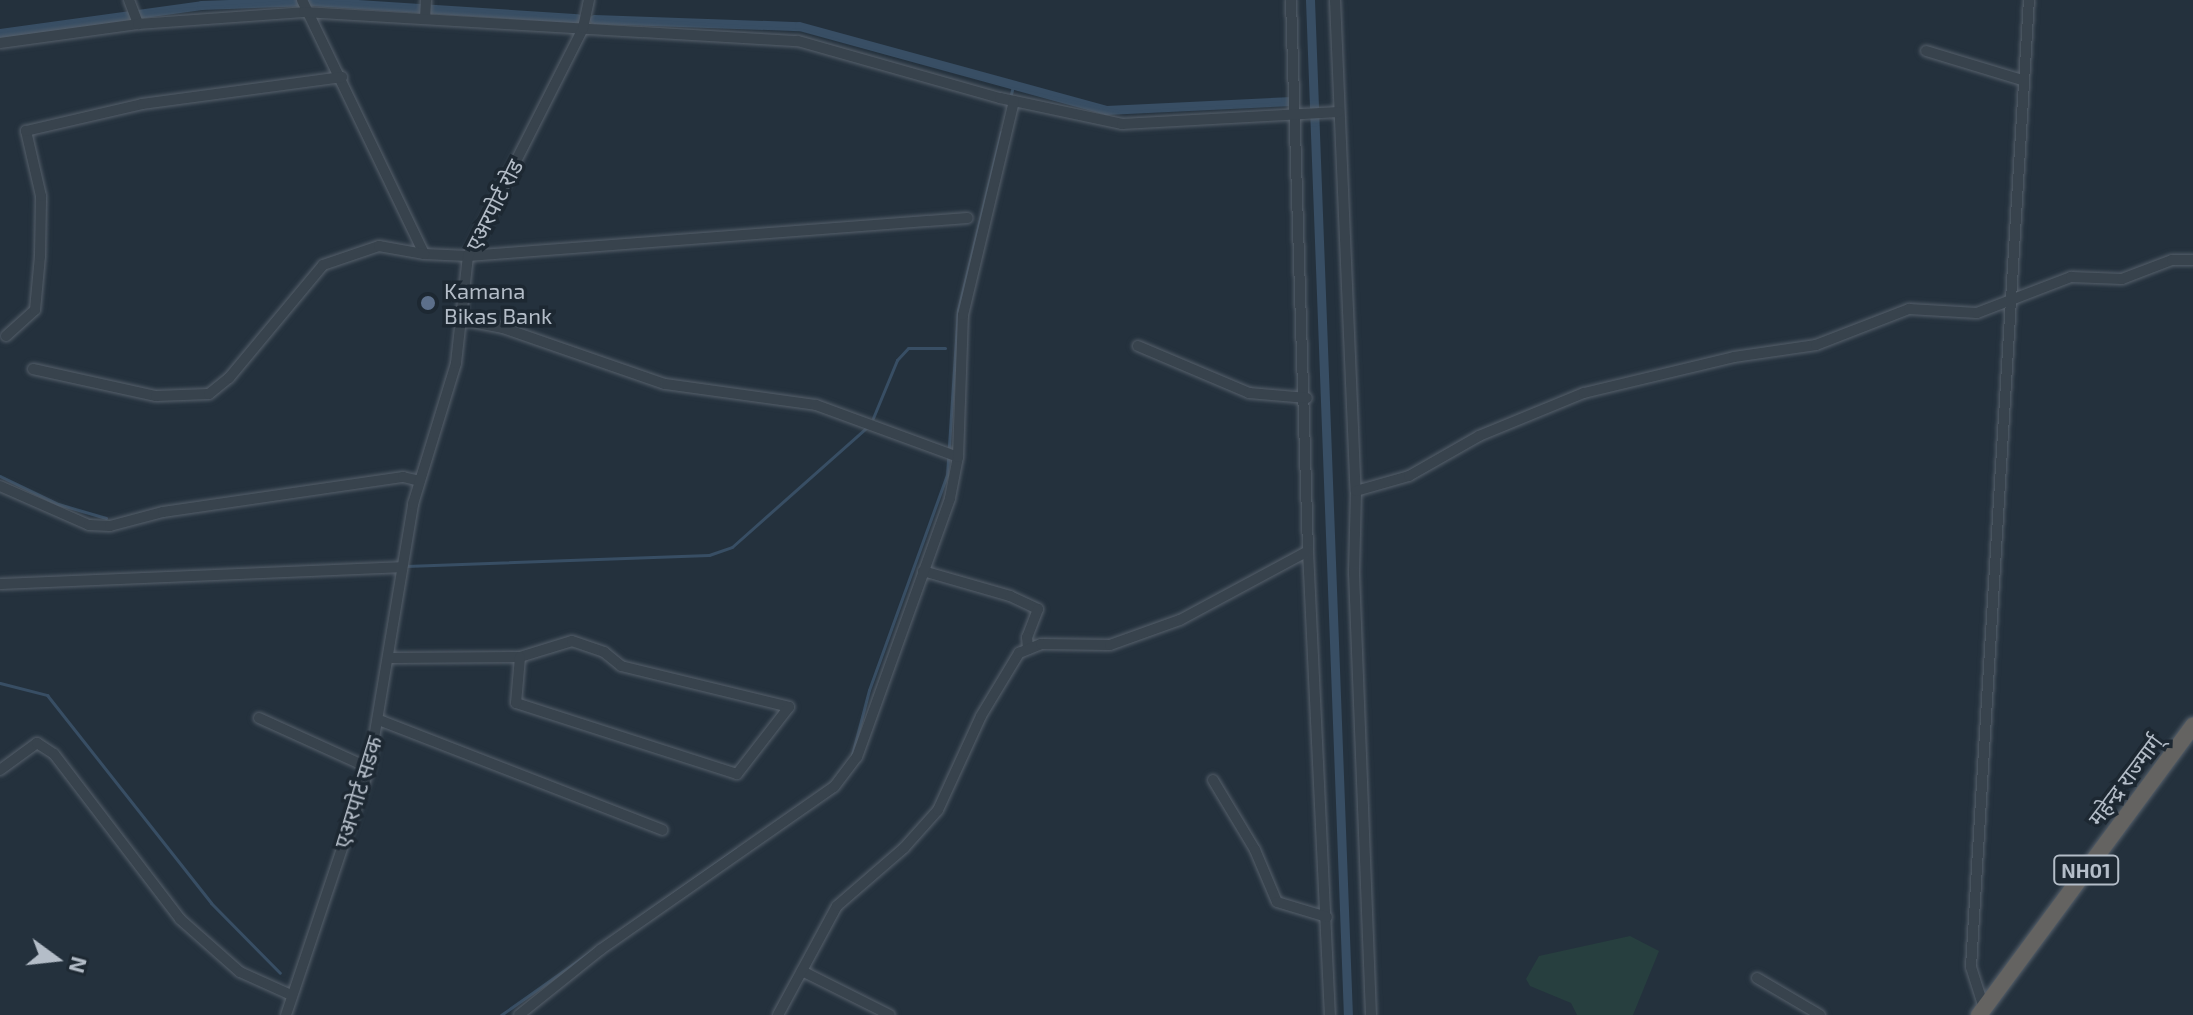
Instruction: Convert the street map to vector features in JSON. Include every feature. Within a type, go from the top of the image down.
[{"type":"highway","name":"महेन्द्र राज्मार्ग्","points":[[1982,1012],[2193,726]]},
{"type":"street","name":"एअरपोर्ट रोड","points":[[402,565],[420,481],[456,363],[468,256],[583,28],[589,0]]},
{"type":"street","points":[[1291,0],[1307,398],[1308,551],[1330,1015]]},
{"type":"street","points":[[1335,0],[1335,112],[1356,491],[1354,573],[1371,1015]]},
{"type":"street","points":[[1982,1012],[1971,967],[2008,302],[2029,0]]},
{"type":"street","points":[[131,2],[137,22]]},
{"type":"street","points":[[0,43],[137,22],[302,5],[425,10],[583,28],[798,41],[1009,100],[1122,124],[1335,112]]},
{"type":"street","points":[[302,5],[342,77],[424,254]]},
{"type":"street","points":[[1926,51],[2022,80]]},
{"type":"street","points":[[6,336],[35,310],[41,196],[26,131],[142,104],[342,77]]},
{"type":"street","points":[[519,1015],[600,950],[834,787],[857,757],[950,498],[958,457],[963,315],[1009,100]]},
{"type":"street","points":[[33,369],[156,396],[209,394],[229,378],[323,265],[379,246],[424,254],[468,256],[968,218]]},
{"type":"street","points":[[1356,491],[1409,476],[1479,436],[1584,393],[1734,357],[1816,345],[1909,309],[1977,313],[2071,277],[2122,279],[2172,260],[2193,260]]},
{"type":"street","points":[[462,320],[503,328],[665,384],[816,405],[958,457]]},
{"type":"street","points":[[1138,346],[1249,393],[1307,398]]},
{"type":"street","points":[[0,486],[89,525],[110,526],[163,512],[403,477],[420,481]]},
{"type":"street","points":[[778,1015],[837,906],[904,848],[938,810],[981,716],[1019,653],[1041,644],[1110,645],[1180,620],[1308,551]]},
{"type":"street","points":[[0,584],[402,565]]},
{"type":"street","name":"एअरपोर्ट सडक","points":[[286,1015],[369,768],[402,565]]},
{"type":"street","points":[[923,571],[1010,596],[1038,609],[1027,637],[1028,649]]},
{"type":"street","points":[[389,658],[520,657],[572,641],[604,652],[621,666],[789,707],[737,774],[516,703],[520,657]]},
{"type":"street","points":[[259,718],[369,768]]},
{"type":"street","points":[[379,720],[662,830]]},
{"type":"street","points":[[0,770],[37,743],[54,754],[180,919],[240,972],[291,995]]},
{"type":"street","points":[[1213,780],[1255,850],[1277,902],[1327,917]]},
{"type":"street","points":[[802,971],[890,1015]]},
{"type":"street","points":[[1757,978],[1820,1015]]},
{"type":"green space","points":[[1630,936],[1659,951],[1633,1015],[1577,1015],[1571,1003],[1530,986],[1526,979],[1539,956]]},
{"type":"waterway","points":[[1310,0],[1348,1015]]},
{"type":"waterway","points":[[0,33],[201,5],[311,1],[577,18]]},
{"type":"waterway","points":[[594,19],[799,26],[1106,110],[1292,101]]},
{"type":"waterway","points":[[1010,98],[1013,86]]},
{"type":"waterway","points":[[851,759],[869,690],[947,475],[958,310],[1001,132]]},
{"type":"waterway","points":[[873,418],[897,360],[908,348],[945,348]]},
{"type":"waterway","points":[[406,566],[709,555],[732,547],[867,427]]},
{"type":"waterway","points":[[0,476],[58,504],[106,518]]},
{"type":"waterway","points":[[0,683],[47,695],[211,903],[280,973]]},
{"type":"waterway","points":[[501,1015],[736,849]]},
{"type":"place","name":"Kamana Bikas Bank","points":[[428,303]]}]
